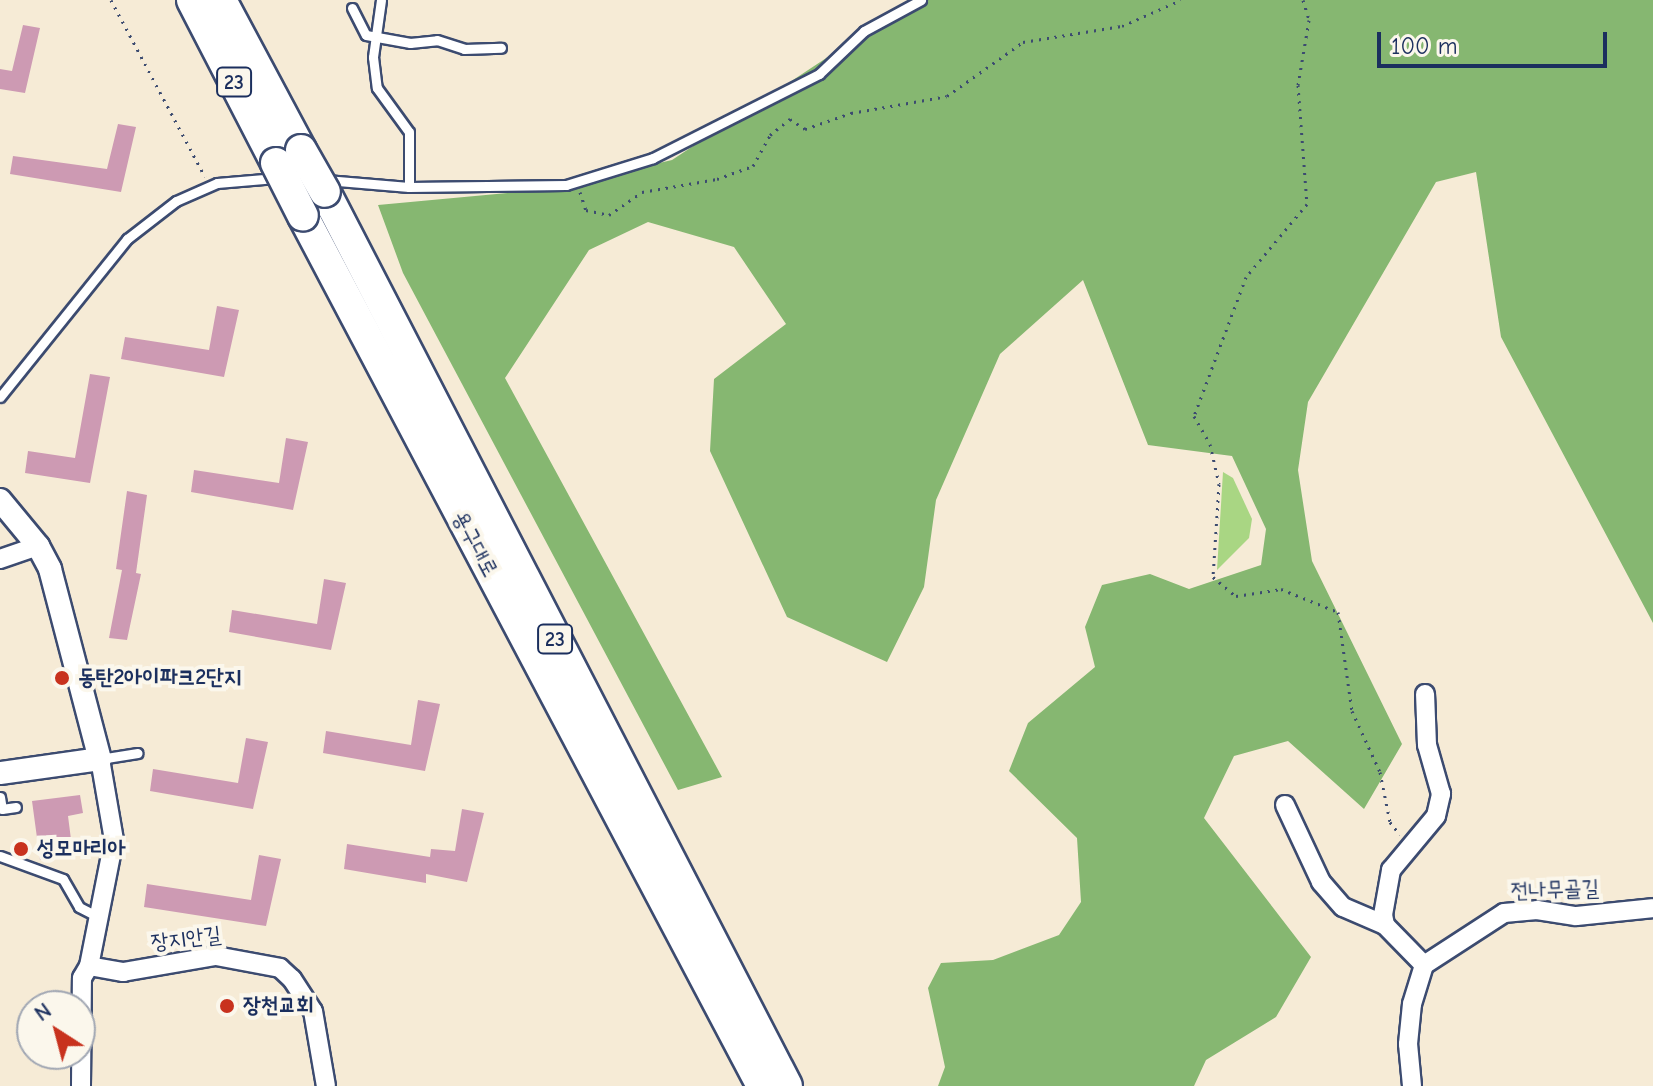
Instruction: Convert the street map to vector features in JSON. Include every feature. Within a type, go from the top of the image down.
[{"type":"highway","name":"용구대로","points":[[192,0],[290,164],[316,186],[787,1086]]},
{"type":"highway","name":"용구대로","points":[[221,0],[290,164],[303,216],[762,1086]]},
{"type":"street","points":[[0,500],[38,546],[60,600],[100,759],[114,840],[89,966],[82,978],[81,1086]]},
{"type":"street","points":[[0,559],[38,546]]},
{"type":"street","points":[[1385,925],[1391,870],[1408,845],[1436,816],[1441,794],[1427,745],[1425,694]]},
{"type":"street","points":[[0,773],[100,759]]},
{"type":"street","points":[[1285,805],[1321,882],[1343,907],[1385,925],[1424,965],[1412,1004],[1412,1086]]},
{"type":"street","name":"전나무골길","points":[[1424,965],[1504,913],[1537,910],[1576,916],[1653,908]]},
{"type":"street","name":"장지안길","points":[[89,966],[123,972],[216,956],[280,968],[313,1011],[326,1086]]},
{"type":"lane","points":[[381,0],[376,37],[377,88],[409,132],[409,187]]},
{"type":"lane","points":[[316,186],[566,185],[653,158],[819,74],[864,31],[921,0]]},
{"type":"lane","points":[[352,8],[366,35],[410,43],[437,40],[464,49],[501,48]]},
{"type":"lane","points":[[0,397],[127,239],[176,201],[210,186],[290,164]]},
{"type":"lane","points":[[100,759],[138,753]]},
{"type":"lane","points":[[0,797],[2,809],[16,807]]},
{"type":"lane","points":[[0,856],[63,879],[79,907],[99,917]]},
{"type":"path","points":[[111,0],[210,186]]},
{"type":"path","points":[[566,185],[581,193],[586,210],[609,215],[642,192],[717,179],[753,166],[770,135],[790,119],[805,129],[851,113],[947,96],[1023,42],[1122,26],[1181,0]]},
{"type":"path","points":[[1303,0],[1309,20],[1298,85],[1307,204],[1246,277],[1209,379],[1195,403],[1194,416],[1210,444],[1219,484],[1213,577],[1236,596],[1281,589],[1338,612],[1347,651],[1343,677],[1352,711],[1380,772],[1390,822],[1408,845]]},
{"type":"green space","points":[[914,0],[1653,0],[1653,623],[1501,337],[1476,172],[1436,182],[1308,402],[1298,470],[1312,561],[1402,744],[1364,809],[1288,741],[1234,756],[1204,818],[1311,957],[1276,1017],[1206,1060],[1194,1086],[938,1086],[945,1067],[928,988],[941,963],[993,960],[1059,935],[1081,902],[1077,838],[1009,771],[1028,723],[1095,667],[1085,627],[1102,585],[1150,574],[1189,589],[1261,565],[1266,529],[1232,456],[1148,445],[1083,280],[1000,354],[936,500],[924,587],[887,662],[787,617],[710,451],[714,379],[786,324],[734,247],[648,222],[589,250],[505,378],[722,777],[678,790],[403,273],[378,205],[549,189],[672,160]]},
{"type":"green space","points":[[1223,472],[1233,478],[1252,519],[1249,538],[1217,570]]},
{"type":"building","points":[[23,25],[40,28],[25,93],[0,89],[0,69],[12,71]]},
{"type":"building","points":[[118,124],[136,127],[121,192],[10,174],[13,156],[107,169]]},
{"type":"building","points":[[217,306],[239,310],[224,377],[121,359],[125,337],[209,350]]},
{"type":"building","points":[[90,374],[110,377],[90,483],[25,473],[28,451],[75,458]]},
{"type":"building","points":[[286,438],[308,442],[293,510],[191,492],[194,470],[279,483]]},
{"type":"building","points":[[127,491],[147,495],[136,573],[141,574],[127,640],[109,638],[122,570],[116,569]]},
{"type":"building","points":[[324,579],[346,583],[331,650],[229,632],[232,610],[317,624]]},
{"type":"building","points":[[418,700],[440,704],[425,771],[323,753],[326,731],[411,745]]},
{"type":"building","points":[[246,738],[268,742],[253,809],[150,791],[153,769],[238,783]]},
{"type":"building","points":[[80,795],[83,813],[68,816],[73,855],[40,860],[32,801]]},
{"type":"building","points":[[462,809],[484,813],[467,882],[426,874],[426,883],[344,869],[347,844],[430,857],[431,849],[455,851]]},
{"type":"building","points":[[259,855],[281,859],[266,926],[144,907],[147,884],[251,900]]},
{"type":"place","name":"동탄2아이파크2단지","points":[[62,678]]},
{"type":"place","name":"성모마리아","points":[[21,849]]},
{"type":"place","name":"장천교회","points":[[227,1006]]}]
